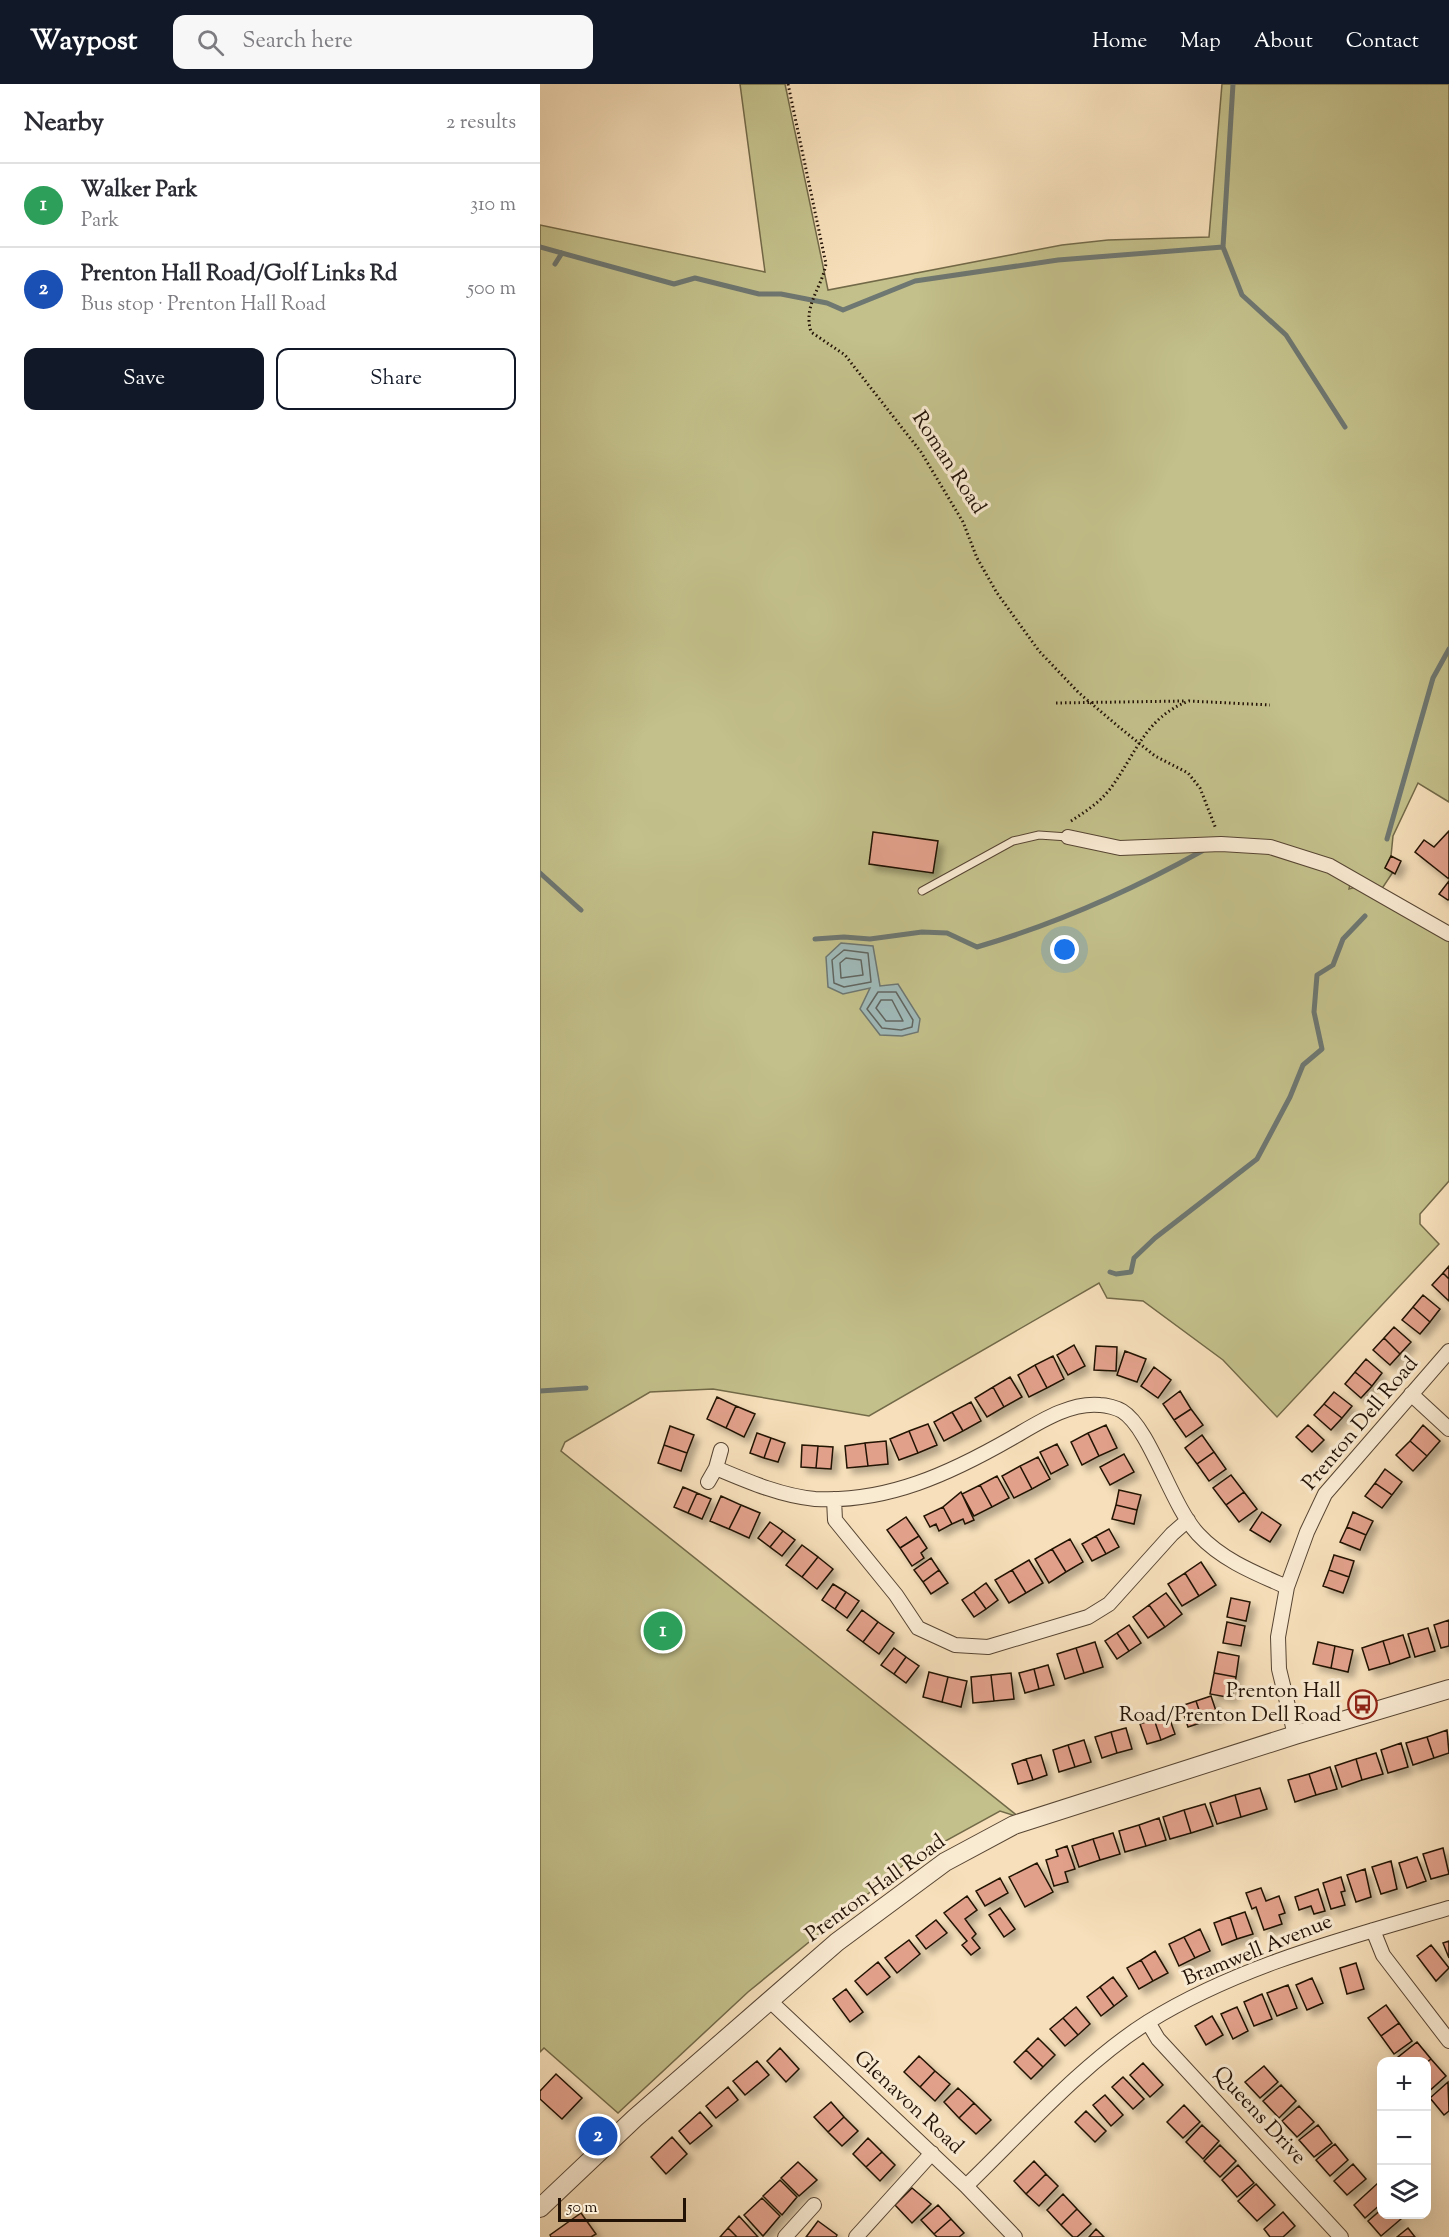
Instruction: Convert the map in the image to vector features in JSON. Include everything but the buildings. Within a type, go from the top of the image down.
[{"type":"street","points":[[1068,837],[1120,848],[1221,844],[1269,847],[1330,866],[1449,934]]},
{"type":"street","name":"Prenton Dell Road","points":[[1295,1735],[1279,1669],[1278,1637],[1287,1587],[1325,1494],[1449,1352]]},
{"type":"street","points":[[1411,1395],[1449,1429]]},
{"type":"street","points":[[716,1468],[761,1487],[814,1499],[852,1499],[889,1492],[930,1480],[971,1462],[1050,1416],[1080,1406],[1100,1405],[1122,1410],[1137,1425],[1188,1520],[1216,1551],[1287,1587]]},
{"type":"street","points":[[708,1482],[716,1468],[721,1450]]},
{"type":"street","points":[[834,1499],[835,1520],[896,1595],[918,1628],[955,1645],[988,1647],[1089,1617],[1109,1604],[1172,1534],[1188,1520]]},
{"type":"street","name":"Prenton Hall Road","points":[[540,2208],[634,2118],[837,1942],[945,1862],[1014,1825],[1295,1735],[1449,1689]]},
{"type":"street","name":"Bramwell Avenue","points":[[966,2186],[1099,2058],[1148,2022],[1208,1989],[1293,1956],[1449,1908]]},
{"type":"street","points":[[1373,1930],[1383,1955],[1449,2041]]},
{"type":"street","name":"Glenavon Road","points":[[770,2001],[932,2153],[1015,2237]]},
{"type":"street","name":"Queens Drive","points":[[1148,2022],[1158,2039],[1341,2237]]},
{"type":"street","points":[[856,2237],[932,2153]]},
{"type":"street","points":[[785,2237],[814,2205]]},
{"type":"lane","points":[[922,891],[1013,842],[1039,835],[1068,837]]},
{"type":"path","name":"Roman Road","points":[[788,84],[826,264],[823,279],[815,293],[807,318],[811,332],[845,355],[921,452],[963,522],[977,558],[997,593],[1039,651],[1091,703],[1155,756],[1188,773],[1200,788],[1221,844]]},
{"type":"path","points":[[1039,835],[1063,825],[1097,804],[1119,775],[1148,729],[1181,704],[1189,701]]},
{"type":"path","points":[[1056,703],[1189,701],[1270,705]]},
{"type":"shaded area","points":[[740,84],[785,84],[828,290],[1062,245],[1108,240],[1209,237],[1222,84],[1449,84],[1449,802],[1418,783],[1393,836],[1391,856],[1385,868],[1393,872],[1381,890],[1352,875],[1349,889],[1356,887],[1449,939],[1449,1181],[1420,1214],[1420,1224],[1439,1244],[1277,1417],[1223,1360],[1143,1301],[1107,1298],[1099,1283],[869,1416],[713,1389],[650,1392],[565,1442],[561,1451],[1019,1817],[1000,1811],[907,1862],[748,1992],[618,2113],[544,2048],[540,2052],[540,225],[765,272]]},
{"type":"water","points":[[841,943],[873,946],[880,986],[898,984],[920,1019],[918,1032],[902,1036],[880,1035],[860,1009],[870,988],[843,994],[828,987],[826,957]]},
{"type":"waterway","points":[[1233,84],[1223,247],[1242,295],[1286,335],[1345,427]]},
{"type":"waterway","points":[[540,247],[674,284],[695,278],[759,294],[781,294],[827,303],[843,310],[915,281],[1058,260],[1223,247]]},
{"type":"waterway","points":[[555,264],[562,253]]},
{"type":"waterway","points":[[1387,839],[1433,678],[1449,649]]},
{"type":"waterway","points":[[815,939],[844,937],[870,939],[922,932],[947,933],[977,947],[1064,917],[1148,880],[1202,851]]},
{"type":"waterway","points":[[540,873],[581,910]]},
{"type":"waterway","points":[[1110,1272],[1116,1274],[1131,1272],[1134,1258],[1155,1238],[1257,1159],[1290,1097],[1303,1065],[1322,1049],[1314,1012],[1317,975],[1333,965],[1343,939],[1365,916]]},
{"type":"waterway","points":[[540,1391],[586,1388]]},
{"type":"place","name":"Walker Park","points":[[663,1631]]},
{"type":"place","name":"Prenton Hall Road/Prenton Dell Road","points":[[1362,1704]]},
{"type":"place","name":"Prenton Hall Road/Golf Links Rd","points":[[598,2136]]}]
